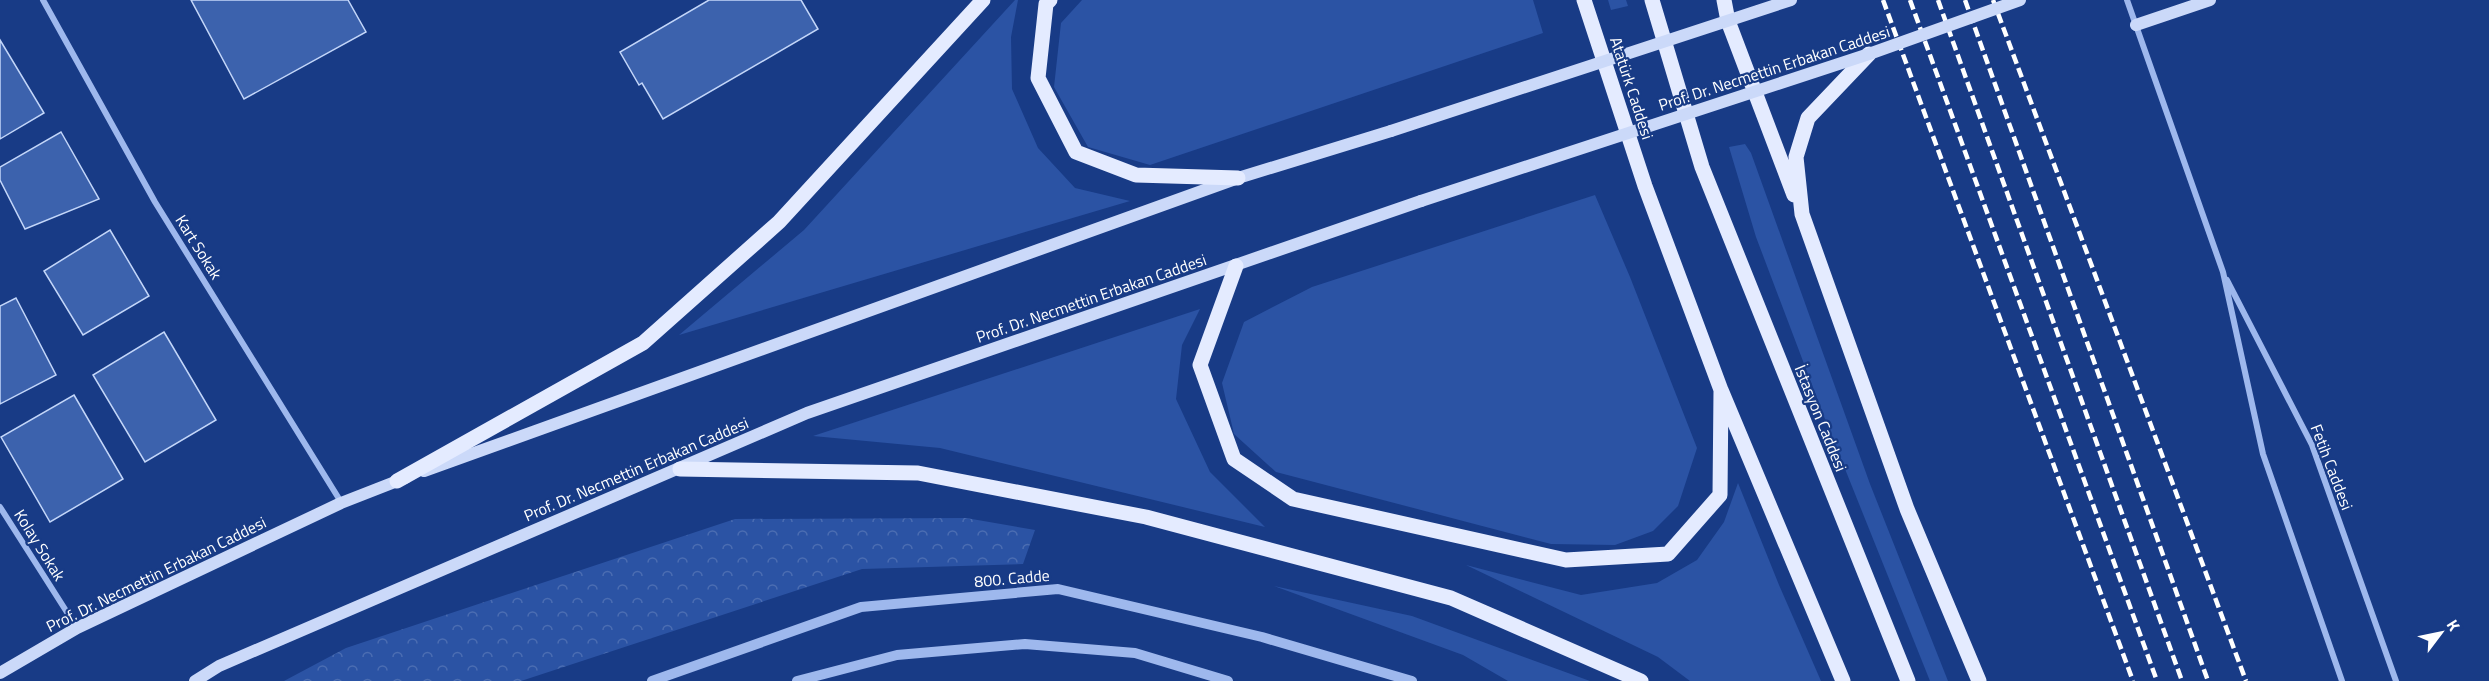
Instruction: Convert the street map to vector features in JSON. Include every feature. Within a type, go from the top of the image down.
[{"type":"main road","points":[[397,481],[644,343],[779,222],[983,0]]},
{"type":"main road","points":[[1050,0],[1046,4],[1038,78],[1076,152],[1136,175],[1238,178]]},
{"type":"main road","name":"Atatürk Caddesi","points":[[1584,0],[1645,186],[1721,390]]},
{"type":"main road","name":"İstasyon Caddesi","points":[[1652,0],[1702,167],[1908,681]]},
{"type":"main road","points":[[1724,0],[1728,21],[1802,214],[1907,509],[1978,681]]},
{"type":"main road","name":"Prof. Dr. Necmettin Erbakan Caddesi","points":[[0,673],[77,628],[341,502],[1238,178],[1391,131],[1791,0]]},
{"type":"main road","name":"Prof. Dr. Necmettin Erbakan Caddesi","points":[[195,681],[219,666],[807,413],[1421,201],[1869,54],[2020,0]]},
{"type":"main road","points":[[2136,25],[2210,0]]},
{"type":"main road","points":[[1802,214],[1796,157],[1808,118],[1869,54]]},
{"type":"main road","points":[[1236,266],[1200,365],[1234,459],[1293,499],[1566,560],[1668,554],[1720,495],[1721,390]]},
{"type":"main road","points":[[1721,390],[1843,681]]},
{"type":"main road","points":[[680,469],[918,473],[1146,517],[1451,598],[1641,681]]},
{"type":"street","name":"Kart Sokak","points":[[43,0],[155,202],[341,502]]},
{"type":"street","name":"Fetih Caddesi","points":[[2127,0],[2223,272],[2263,454],[2342,681]]},
{"type":"street","name":"Fetih Caddesi","points":[[2223,272],[2312,445],[2396,681]]},
{"type":"street","name":"Kolay Sokak","points":[[0,507],[77,628]]},
{"type":"street","name":"800. Cadde","points":[[652,681],[861,607],[1058,589],[1262,637],[1412,681]]},
{"type":"street","points":[[797,681],[897,656],[1025,644],[1135,653],[1228,681]]},
{"type":"green space","points":[[1015,0],[1018,0],[1011,37],[1012,89],[1038,148],[1075,188],[1130,201],[679,335],[804,230]]},
{"type":"green space","points":[[1082,0],[1533,0],[1543,33],[1150,165],[1088,147],[1054,87],[1061,23]]},
{"type":"green space","points":[[1608,0],[1626,0],[1628,6],[1611,10]]},
{"type":"green space","points":[[1745,144],[1751,153],[1870,484],[1948,681],[1930,681],[1823,414],[1756,237],[1729,147]]},
{"type":"green space","points":[[1595,195],[1697,448],[1678,506],[1653,531],[1615,545],[1551,544],[1276,472],[1234,434],[1222,383],[1244,322],[1312,287]]},
{"type":"green space","points":[[1200,309],[1182,345],[1176,399],[1210,472],[1265,527],[940,448],[813,436]]},
{"type":"green space","points":[[1738,483],[1821,681],[1690,681],[1658,657],[1466,565],[1581,595],[1657,583],[1697,560],[1724,522]]},
{"type":"green space","points":[[966,518],[1035,530],[1023,564],[862,569],[521,681],[284,681],[346,648],[735,519]]},
{"type":"green space","points":[[1274,586],[1412,616],[1590,681],[1508,681],[1463,655]]},
{"type":"building","points":[[191,0],[348,0],[366,32],[244,99]]},
{"type":"building","points":[[709,0],[801,0],[818,29],[663,119],[642,83],[639,85],[620,52]]},
{"type":"building","points":[[0,40],[44,113],[0,139]]},
{"type":"building","points":[[61,132],[99,199],[25,229],[0,180],[0,167]]},
{"type":"building","points":[[110,230],[149,296],[83,335],[44,271]]},
{"type":"building","points":[[16,298],[56,375],[0,404],[0,306]]},
{"type":"building","points":[[164,332],[216,420],[145,462],[93,375]]},
{"type":"building","points":[[74,395],[123,479],[50,522],[1,437]]},
{"type":"railway","points":[[1883,0],[2133,681]]},
{"type":"railway","points":[[1910,0],[2157,681]]},
{"type":"railway","points":[[1938,0],[2182,681]]},
{"type":"railway","points":[[1965,0],[2208,681]]},
{"type":"railway","points":[[1993,0],[2246,681]]}]
